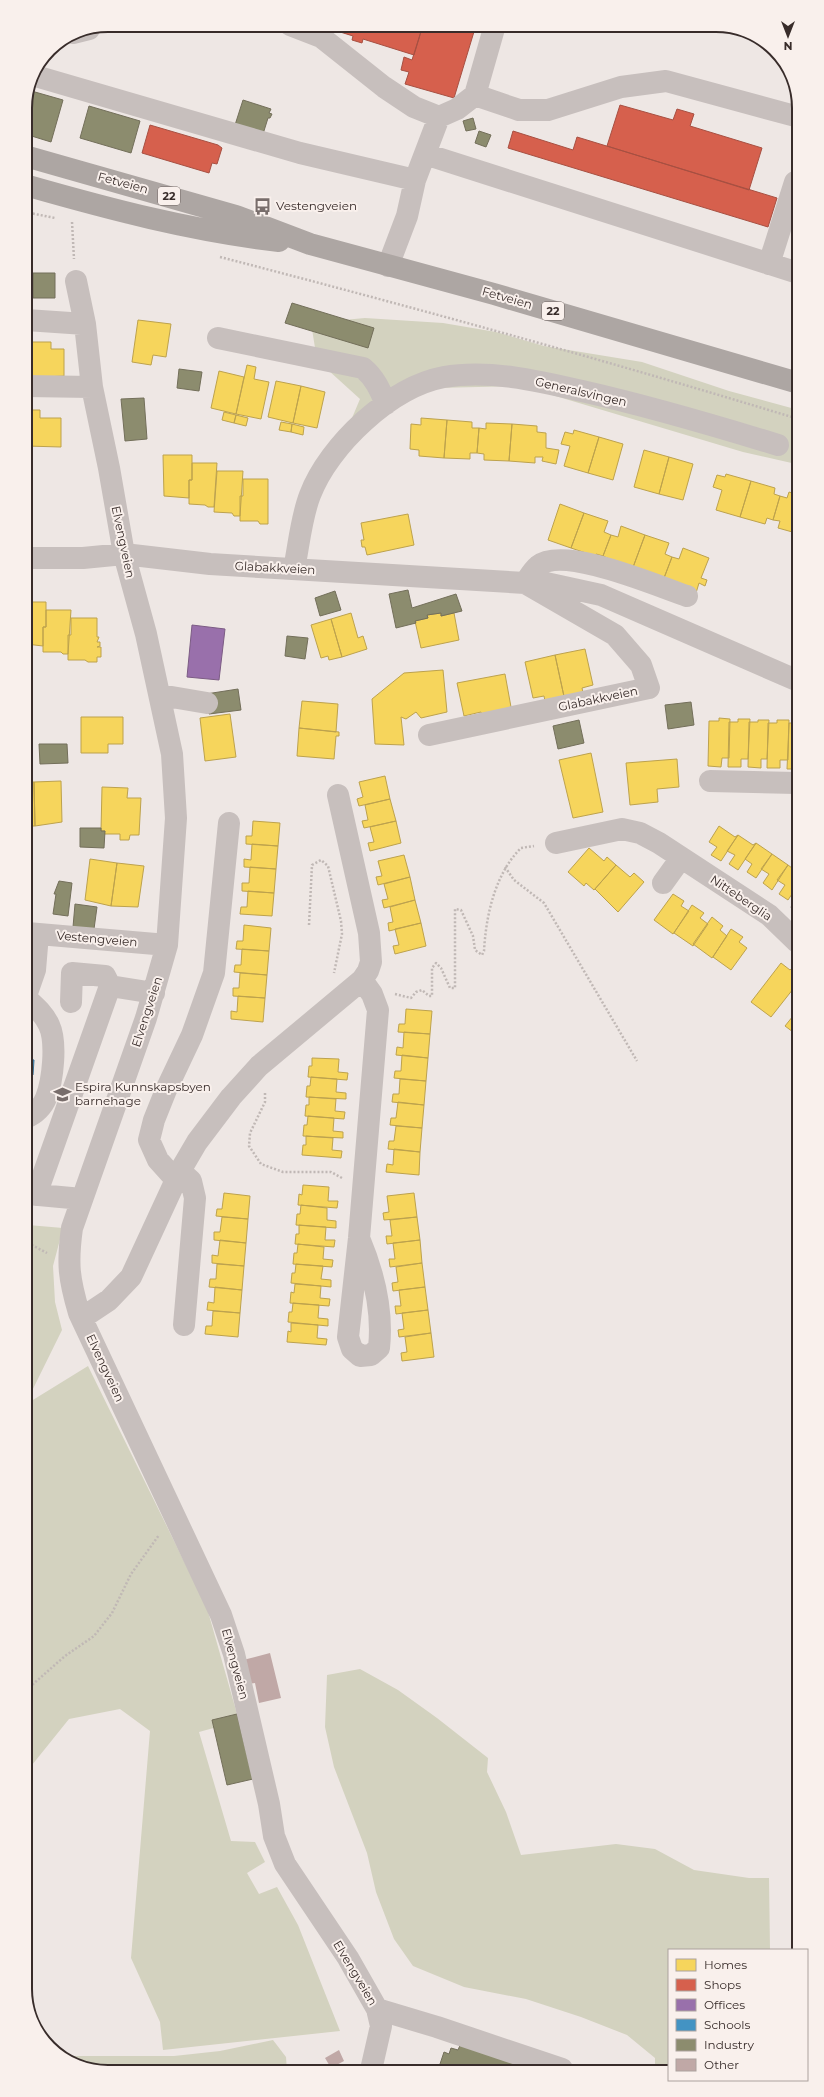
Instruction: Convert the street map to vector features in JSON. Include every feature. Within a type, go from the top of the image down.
[{"type":"highway","name":"Fetveien","points":[[32,158],[236,216],[310,244],[509,299],[792,381]]},
{"type":"highway","name":"Fetveien","points":[[32,187],[131,214],[215,232],[310,244]]},
{"type":"street","points":[[308,32],[321,37],[384,87],[414,107],[439,116],[457,109],[475,95],[493,32]]},
{"type":"street","points":[[41,73],[300,153],[416,180]]},
{"type":"street","points":[[475,95],[519,110],[548,110],[621,87],[666,81],[792,115]]},
{"type":"street","points":[[388,266],[407,216],[416,180],[439,116]]},
{"type":"street","points":[[425,154],[792,271]]},
{"type":"street","points":[[769,264],[792,191]]},
{"type":"street","name":"Elvengveien","points":[[76,281],[84,324],[92,387],[109,468],[124,554],[146,634],[172,754],[176,818],[167,945],[154,993],[72,1228],[69,1254],[70,1282],[82,1318],[221,1615],[234,1654],[269,1804],[274,1836],[285,1864],[348,1958],[377,2009],[381,2026],[372,2065]]},
{"type":"street","points":[[32,320],[84,324]]},
{"type":"street","points":[[218,338],[363,368],[371,375],[378,385],[386,404]]},
{"type":"street","name":"Generalsvingen","points":[[294,569],[309,496],[319,475],[353,433],[386,404],[412,388],[445,377],[474,375],[504,377],[557,386],[696,420],[778,444]]},
{"type":"street","points":[[32,386],[92,387]]},
{"type":"street","name":"Glabakkveien","points":[[32,558],[83,558],[124,554],[210,564],[546,583],[601,595],[792,678]]},
{"type":"street","points":[[525,583],[538,565],[554,559],[584,561],[687,596]]},
{"type":"street","name":"Glabakkveien","points":[[429,735],[649,688],[641,665],[615,635],[525,583]]},
{"type":"street","points":[[160,695],[206,703]]},
{"type":"street","points":[[710,781],[792,783]]},
{"type":"street","points":[[338,795],[369,932],[371,962],[368,971],[367,987],[378,1010],[362,1179],[359,1238]]},
{"type":"street","points":[[184,1325],[195,1198],[191,1181],[178,1175],[158,1160],[149,1140],[156,1114],[192,1035],[214,973],[229,823]]},
{"type":"street","name":"Nitteberglia","points":[[556,843],[622,829],[640,833],[769,915],[792,937]]},
{"type":"street","points":[[663,883],[681,858]]},
{"type":"street","points":[[32,934],[35,970],[32,979]]},
{"type":"street","name":"Vestengveien","points":[[32,934],[167,945]]},
{"type":"street","points":[[71,1002],[72,973],[105,976],[110,986],[32,1195],[82,1199]]},
{"type":"street","points":[[110,986],[154,993]]},
{"type":"street","points":[[82,1318],[109,1300],[130,1277],[178,1175],[215,1117],[256,1070],[367,987]]},
{"type":"street","points":[[32,1004],[40,1010],[49,1026],[54,1054],[46,1098],[35,1114],[32,1115]]},
{"type":"street","name":"Elvengveien","points":[[377,2009],[437,2027],[550,2065]]},
{"type":"path","points":[[32,214],[56,219]]},
{"type":"path","points":[[64,220],[79,223]]},
{"type":"path","points":[[72,222],[76,281]]},
{"type":"path","points":[[219,256],[480,326],[687,384],[792,417]]},
{"type":"path","points":[[367,987],[411,998],[416,992],[422,990],[429,996],[432,996],[432,968],[436,964],[441,968],[450,988],[455,988],[455,909],[461,910],[473,936],[475,950],[482,956],[500,875],[505,867],[521,848],[556,843]]},
{"type":"path","points":[[309,925],[312,865],[321,860],[328,866],[341,921],[342,934],[334,975],[335,979]]},
{"type":"path","points":[[505,867],[514,880],[544,903],[637,1061]]},
{"type":"path","points":[[256,1070],[265,1080],[265,1102],[250,1133],[249,1146],[261,1164],[282,1172],[331,1172],[341,1178],[362,1179]]},
{"type":"path","points":[[32,1686],[65,1656],[94,1636],[112,1613],[132,1574],[147,1550],[175,1516]]},
{"type":"green space","points":[[365,318],[443,323],[496,332],[544,346],[642,362],[729,391],[792,408],[792,463],[743,452],[522,386],[393,389],[344,437],[360,399],[317,360],[311,323]]},
{"type":"green space","points":[[32,1225],[63,1228],[53,1266],[55,1302],[62,1330],[32,1391]]},
{"type":"green space","points":[[88,1366],[207,1608],[239,1721],[199,1732],[231,1841],[255,1842],[265,1862],[247,1873],[259,1894],[277,1887],[298,1925],[340,2031],[163,2050],[160,2022],[131,1958],[150,1731],[120,1709],[69,1719],[32,1765],[32,1401]]},
{"type":"green space","points":[[360,1669],[398,1690],[488,1758],[487,1772],[506,1812],[521,1855],[616,1844],[655,1849],[694,1870],[749,1878],[769,1878],[770,1949],[668,1949],[668,2065],[655,2065],[655,2058],[627,2035],[581,2017],[526,1999],[464,1987],[413,1966],[394,1939],[376,1892],[367,1853],[334,1767],[325,1727],[327,1675]]},
{"type":"green space","points":[[273,2040],[286,2057],[287,2065],[103,2065],[93,2064],[72,2056],[174,2056],[220,2051]]},
{"type":"building: Homes","points":[[138,320],[171,324],[166,357],[153,355],[151,365],[132,362]]},
{"type":"building: Homes","points":[[32,342],[51,342],[51,349],[64,349],[64,376],[32,378]]},
{"type":"building: Homes","points":[[247,365],[256,367],[254,379],[269,382],[261,419],[236,414]]},
{"type":"building: Homes","points":[[219,371],[244,377],[236,414],[211,408]]},
{"type":"building: Homes","points":[[276,381],[301,386],[293,423],[268,417]]},
{"type":"building: Homes","points":[[301,386],[325,392],[317,428],[293,423]]},
{"type":"building: Homes","points":[[32,410],[40,410],[40,418],[61,418],[61,447],[32,446]]},
{"type":"building: Homes","points":[[224,412],[236,415],[234,423],[222,420]]},
{"type":"building: Homes","points":[[236,415],[248,418],[246,426],[234,423]]},
{"type":"building: Homes","points":[[421,418],[447,420],[444,458],[419,456],[419,450],[410,449],[411,424],[421,425]]},
{"type":"building: Homes","points":[[447,420],[472,422],[472,428],[479,428],[477,453],[470,453],[470,459],[444,458]]},
{"type":"building: Homes","points":[[281,422],[292,424],[291,432],[279,430]]},
{"type":"building: Homes","points":[[486,423],[512,424],[509,461],[484,460],[484,454],[477,453],[479,428],[486,429]]},
{"type":"building: Homes","points":[[292,424],[304,427],[303,435],[291,432]]},
{"type":"building: Homes","points":[[512,424],[537,426],[537,432],[546,433],[546,448],[559,450],[556,464],[542,461],[543,457],[535,457],[535,463],[509,461]]},
{"type":"building: Homes","points":[[574,430],[599,437],[588,473],[564,466],[570,446],[561,444],[565,432],[573,434]]},
{"type":"building: Homes","points":[[599,437],[623,444],[613,480],[588,473]]},
{"type":"building: Homes","points":[[644,450],[669,457],[659,494],[634,487]]},
{"type":"building: Homes","points":[[163,455],[192,455],[192,480],[189,480],[189,498],[164,496]]},
{"type":"building: Homes","points":[[669,457],[693,464],[683,500],[659,494]]},
{"type":"building: Homes","points":[[192,463],[217,463],[214,507],[189,504],[189,480],[192,480]]},
{"type":"building: Homes","points":[[217,471],[243,471],[240,516],[234,516],[232,513],[214,512]]},
{"type":"building: Homes","points":[[726,474],[751,481],[740,517],[716,510],[722,490],[713,487],[717,475],[725,477]]},
{"type":"building: Homes","points":[[243,479],[268,479],[268,524],[260,524],[258,521],[240,521],[240,496],[243,496]]},
{"type":"building: Homes","points":[[751,481],[775,488],[774,494],[780,496],[773,520],[767,518],[765,524],[740,517]]},
{"type":"building: Homes","points":[[789,492],[792,493],[792,532],[778,528],[780,521],[773,520],[780,496],[787,498]]},
{"type":"building: Homes","points":[[560,504],[584,513],[571,548],[548,540]]},
{"type":"building: Homes","points":[[584,513],[608,521],[604,532],[611,535],[603,556],[596,554],[595,556],[571,548]]},
{"type":"building: Homes","points":[[408,514],[414,545],[367,555],[365,547],[362,547],[361,540],[364,540],[361,523]]},
{"type":"building: Homes","points":[[621,526],[645,535],[632,570],[603,556],[611,535],[618,537]]},
{"type":"building: Homes","points":[[645,535],[669,543],[665,554],[672,557],[664,578],[632,570]]},
{"type":"building: Homes","points":[[683,548],[709,558],[701,578],[707,580],[705,586],[699,583],[696,593],[664,578],[672,557],[679,559]]},
{"type":"building: Homes","points":[[32,602],[46,602],[46,627],[43,627],[43,646],[32,645]]},
{"type":"building: Homes","points":[[46,610],[71,610],[68,654],[63,654],[61,652],[43,652],[43,627],[46,627]]},
{"type":"building: Homes","points":[[351,613],[358,638],[363,636],[367,649],[342,657],[331,619]]},
{"type":"building: Homes","points":[[441,613],[441,616],[454,613],[459,640],[421,648],[415,621],[428,618],[427,615]]},
{"type":"building: Homes","points":[[71,618],[97,618],[97,637],[99,637],[97,642],[100,642],[100,646],[97,647],[101,647],[101,657],[97,657],[97,662],[68,660],[68,635],[71,635]]},
{"type":"building: Homes","points":[[331,619],[342,657],[329,660],[328,656],[321,658],[311,625]]},
{"type":"building: Homes","points":[[585,649],[593,685],[582,688],[584,697],[565,701],[555,655]]},
{"type":"building: Homes","points":[[555,655],[565,701],[546,706],[544,696],[533,698],[525,662]]},
{"type":"building: Homes","points":[[443,670],[447,712],[421,718],[416,712],[406,719],[401,717],[404,745],[375,744],[372,699],[404,673]]},
{"type":"building: Homes","points":[[505,674],[511,707],[482,718],[481,712],[464,716],[457,683]]},
{"type":"building: Homes","points":[[302,701],[338,704],[336,732],[299,728]]},
{"type":"building: Homes","points":[[230,714],[236,757],[205,761],[200,718]]},
{"type":"building: Homes","points":[[81,717],[123,717],[123,744],[108,744],[108,753],[81,753]]},
{"type":"building: Homes","points":[[719,718],[730,719],[729,758],[722,758],[721,767],[708,766],[709,721],[719,721]]},
{"type":"building: Homes","points":[[738,719],[750,719],[748,759],[741,759],[741,767],[728,767],[729,722],[738,722]]},
{"type":"building: Homes","points":[[758,720],[769,720],[767,759],[761,759],[761,768],[748,767],[749,722],[758,722]]},
{"type":"building: Homes","points":[[777,720],[789,720],[788,760],[780,760],[780,768],[767,768],[768,723],[777,723]]},
{"type":"building: Homes","points":[[789,723],[792,723],[792,769],[787,769]]},
{"type":"building: Homes","points":[[299,728],[339,732],[339,736],[336,736],[334,759],[297,756]]},
{"type":"building: Homes","points":[[591,753],[603,812],[573,818],[559,760]]},
{"type":"building: Homes","points":[[677,759],[679,787],[657,789],[658,802],[630,805],[626,763]]},
{"type":"building: Homes","points":[[385,776],[390,799],[359,806],[357,799],[363,797],[359,782]]},
{"type":"building: Homes","points":[[61,781],[62,822],[35,826],[34,782]]},
{"type":"building: Homes","points":[[32,782],[34,782],[35,826],[32,826]]},
{"type":"building: Homes","points":[[102,787],[128,788],[127,798],[141,798],[139,835],[130,835],[129,840],[120,840],[120,834],[104,834],[105,831],[101,831]]},
{"type":"building: Homes","points":[[390,799],[396,821],[364,828],[362,821],[368,820],[365,805]]},
{"type":"building: Homes","points":[[253,821],[280,823],[278,846],[246,844],[246,836],[252,836]]},
{"type":"building: Homes","points":[[396,821],[401,843],[370,851],[368,843],[374,842],[370,827]]},
{"type":"building: Homes","points":[[719,826],[735,837],[738,835],[721,861],[711,855],[717,847],[709,842]]},
{"type":"building: Homes","points":[[738,835],[753,845],[756,843],[738,870],[729,864],[735,855],[727,851]]},
{"type":"building: Homes","points":[[756,843],[772,854],[756,878],[747,872],[752,864],[745,859]]},
{"type":"building: Homes","points":[[252,844],[278,846],[276,869],[244,867],[244,859],[251,860]]},
{"type":"building: Homes","points":[[589,848],[604,861],[607,857],[616,865],[594,890],[586,883],[584,886],[568,872]]},
{"type":"building: Homes","points":[[772,854],[788,865],[772,890],[763,883],[769,874],[761,869]]},
{"type":"building: Homes","points":[[404,855],[410,877],[378,885],[376,877],[382,876],[378,861]]},
{"type":"building: Homes","points":[[90,859],[117,863],[111,906],[85,900]]},
{"type":"building: Homes","points":[[117,863],[144,866],[138,907],[111,906]]},
{"type":"building: Homes","points":[[616,865],[630,877],[634,873],[644,882],[618,912],[595,889]]},
{"type":"building: Homes","points":[[788,865],[792,868],[792,894],[788,900],[779,894],[785,885],[777,880]]},
{"type":"building: Homes","points":[[250,867],[276,869],[274,893],[242,891],[242,883],[249,883]]},
{"type":"building: Homes","points":[[410,877],[415,900],[384,908],[382,900],[388,899],[384,884]]},
{"type":"building: Homes","points":[[248,891],[274,893],[272,916],[240,914],[241,907],[247,907]]},
{"type":"building: Homes","points":[[673,894],[684,901],[681,906],[689,911],[673,934],[654,920]]},
{"type":"building: Homes","points":[[415,900],[421,923],[389,931],[388,923],[393,922],[390,907]]},
{"type":"building: Homes","points":[[692,905],[704,913],[700,918],[708,924],[693,946],[674,933]]},
{"type":"building: Homes","points":[[712,917],[723,926],[720,930],[727,936],[712,958],[693,944]]},
{"type":"building: Homes","points":[[421,923],[426,946],[395,954],[393,946],[399,945],[395,929]]},
{"type":"building: Homes","points":[[244,925],[271,928],[269,951],[236,949],[237,941],[243,941]]},
{"type":"building: Homes","points":[[731,929],[743,937],[739,942],[747,948],[731,970],[713,957]]},
{"type":"building: Homes","points":[[242,949],[269,951],[267,975],[234,972],[235,965],[241,965]]},
{"type":"building: Homes","points":[[781,963],[790,970],[792,968],[792,990],[771,1017],[751,1002]]},
{"type":"building: Homes","points":[[240,973],[267,975],[265,998],[233,996],[233,988],[239,988]]},
{"type":"building: Homes","points":[[238,996],[265,998],[263,1022],[231,1019],[231,1011],[237,1012]]},
{"type":"building: Homes","points":[[406,1009],[432,1011],[430,1034],[398,1032],[399,1024],[405,1024]]},
{"type":"building: Homes","points":[[792,1017],[792,1031],[785,1026]]},
{"type":"building: Homes","points":[[404,1032],[430,1034],[428,1058],[396,1055],[397,1047],[403,1048]]},
{"type":"building: Homes","points":[[402,1055],[428,1058],[426,1081],[394,1078],[395,1071],[401,1071]]},
{"type":"building: Homes","points":[[312,1058],[339,1059],[338,1072],[348,1073],[347,1080],[308,1077],[309,1066],[312,1066]]},
{"type":"building: Homes","points":[[311,1077],[337,1079],[336,1092],[346,1093],[346,1099],[306,1097],[307,1086],[310,1086]]},
{"type":"building: Homes","points":[[400,1079],[426,1081],[424,1105],[392,1102],[393,1094],[399,1094]]},
{"type":"building: Homes","points":[[309,1097],[336,1099],[335,1111],[345,1112],[344,1119],[305,1116],[306,1105],[309,1105]]},
{"type":"building: Homes","points":[[398,1102],[424,1105],[422,1128],[390,1125],[391,1118],[396,1118]]},
{"type":"building: Homes","points":[[308,1116],[334,1118],[333,1131],[343,1132],[343,1138],[303,1136],[304,1125],[307,1125]]},
{"type":"building: Homes","points":[[396,1126],[422,1128],[420,1152],[388,1149],[389,1141],[394,1141]]},
{"type":"building: Homes","points":[[306,1136],[333,1138],[332,1150],[342,1151],[341,1158],[302,1155],[303,1145],[306,1145]]},
{"type":"building: Homes","points":[[394,1149],[420,1152],[419,1175],[386,1172],[387,1164],[393,1165]]},
{"type":"building: Homes","points":[[303,1185],[329,1187],[328,1201],[338,1201],[337,1208],[298,1205],[299,1194],[302,1195]]},
{"type":"building: Homes","points":[[224,1193],[250,1196],[248,1219],[216,1216],[217,1209],[222,1209]]},
{"type":"building: Homes","points":[[414,1193],[417,1217],[384,1220],[383,1213],[389,1212],[387,1196]]},
{"type":"building: Homes","points":[[301,1205],[327,1208],[327,1220],[336,1221],[336,1228],[296,1225],[297,1214],[300,1214]]},
{"type":"building: Homes","points":[[222,1217],[248,1219],[246,1243],[214,1240],[214,1232],[220,1232]]},
{"type":"building: Homes","points":[[417,1217],[420,1240],[387,1244],[386,1236],[392,1236],[390,1220]]},
{"type":"building: Homes","points":[[299,1225],[326,1227],[325,1240],[335,1240],[334,1247],[295,1244],[296,1234],[299,1234]]},
{"type":"building: Homes","points":[[220,1240],[246,1243],[244,1266],[212,1263],[212,1255],[218,1256]]},
{"type":"building: Homes","points":[[420,1240],[422,1263],[390,1267],[389,1259],[395,1259],[393,1243]]},
{"type":"building: Homes","points":[[298,1244],[324,1247],[323,1259],[333,1260],[332,1267],[293,1264],[294,1253],[297,1253]]},
{"type":"building: Homes","points":[[422,1263],[425,1287],[393,1291],[392,1283],[398,1282],[396,1267]]},
{"type":"building: Homes","points":[[217,1264],[244,1266],[242,1290],[209,1287],[210,1279],[216,1279]]},
{"type":"building: Homes","points":[[296,1264],[323,1266],[321,1279],[331,1280],[331,1287],[291,1283],[292,1273],[295,1273]]},
{"type":"building: Homes","points":[[295,1284],[321,1286],[320,1298],[330,1299],[329,1306],[290,1303],[291,1292],[294,1293]]},
{"type":"building: Homes","points":[[215,1287],[242,1290],[240,1313],[207,1310],[208,1302],[214,1303]]},
{"type":"building: Homes","points":[[425,1287],[428,1310],[396,1314],[395,1306],[401,1306],[399,1290]]},
{"type":"building: Homes","points":[[293,1303],[319,1305],[318,1318],[328,1319],[328,1326],[288,1322],[289,1312],[292,1312]]},
{"type":"building: Homes","points":[[428,1310],[431,1333],[399,1337],[398,1330],[404,1329],[402,1313]]},
{"type":"building: Homes","points":[[213,1311],[240,1313],[238,1337],[205,1334],[206,1326],[212,1326]]},
{"type":"building: Homes","points":[[291,1323],[318,1325],[317,1338],[327,1339],[326,1345],[287,1342],[288,1331],[291,1332]]},
{"type":"building: Homes","points":[[431,1333],[434,1357],[402,1361],[401,1353],[407,1352],[405,1337]]},
{"type":"building: Shops","points":[[340,32],[421,32],[414,55],[363,39],[362,43],[352,40],[353,36]]},
{"type":"building: Shops","points":[[421,32],[474,32],[454,98],[405,84],[409,72],[401,70],[404,57],[412,60]]},
{"type":"building: Shops","points":[[620,105],[673,120],[677,109],[694,114],[690,126],[762,148],[749,190],[607,146]]},
{"type":"building: Shops","points":[[150,125],[218,145],[222,148],[217,164],[212,163],[209,173],[142,153]]},
{"type":"building: Shops","points":[[513,131],[573,150],[577,137],[777,198],[768,227],[508,148]]},
{"type":"building: Offices","points":[[192,625],[225,629],[219,680],[187,677]]},
{"type":"building: Schools","points":[[32,1060],[34,1060],[32,1075]]},
{"type":"building: Industry","points":[[34,92],[63,100],[51,142],[32,136],[32,103]]},
{"type":"building: Industry","points":[[243,100],[271,109],[269,113],[272,114],[270,118],[268,118],[263,134],[235,125]]},
{"type":"building: Industry","points":[[89,106],[140,121],[131,153],[80,138]]},
{"type":"building: Industry","points":[[473,118],[476,129],[466,131],[463,121]]},
{"type":"building: Industry","points":[[479,131],[491,135],[486,147],[475,143]]},
{"type":"building: Industry","points":[[33,273],[55,273],[55,298],[33,298]]},
{"type":"building: Industry","points":[[292,303],[374,328],[368,348],[285,323]]},
{"type":"building: Industry","points":[[179,369],[202,372],[199,391],[177,388]]},
{"type":"building: Industry","points":[[144,398],[147,439],[125,441],[121,399]]},
{"type":"building: Industry","points":[[408,590],[412,608],[456,594],[462,611],[441,616],[441,613],[427,615],[428,618],[396,628],[389,594]]},
{"type":"building: Industry","points":[[335,591],[341,610],[320,616],[315,598]]},
{"type":"building: Industry","points":[[287,636],[308,638],[305,659],[285,656]]},
{"type":"building: Industry","points":[[238,689],[241,710],[209,714],[206,694]]},
{"type":"building: Industry","points":[[691,702],[694,725],[668,729],[665,705]]},
{"type":"building: Industry","points":[[579,720],[584,743],[558,749],[553,726]]},
{"type":"building: Industry","points":[[39,744],[67,744],[68,763],[40,764]]},
{"type":"building: Industry","points":[[80,828],[101,828],[101,831],[105,831],[104,848],[80,847]]},
{"type":"building: Industry","points":[[59,881],[72,883],[68,916],[53,914],[56,894],[54,894]]},
{"type":"building: Industry","points":[[75,904],[97,907],[94,929],[73,927]]},
{"type":"building: Industry","points":[[237,1714],[253,1779],[227,1785],[212,1720]]},
{"type":"building: Industry","points":[[461,2043],[523,2065],[440,2065],[444,2052],[449,2054],[451,2048],[458,2050]]},
{"type":"building: Other","points":[[270,1653],[281,1698],[259,1703],[255,1683],[248,1684],[243,1660]]},
{"type":"building: Other","points":[[339,2050],[344,2061],[337,2065],[329,2065],[325,2058]]},
{"type":"place","name":"Vestengveien","points":[[263,206]]},
{"type":"place","name":"Espira Kunnskapsbyen barnehage","points":[[62,1094]]}]
